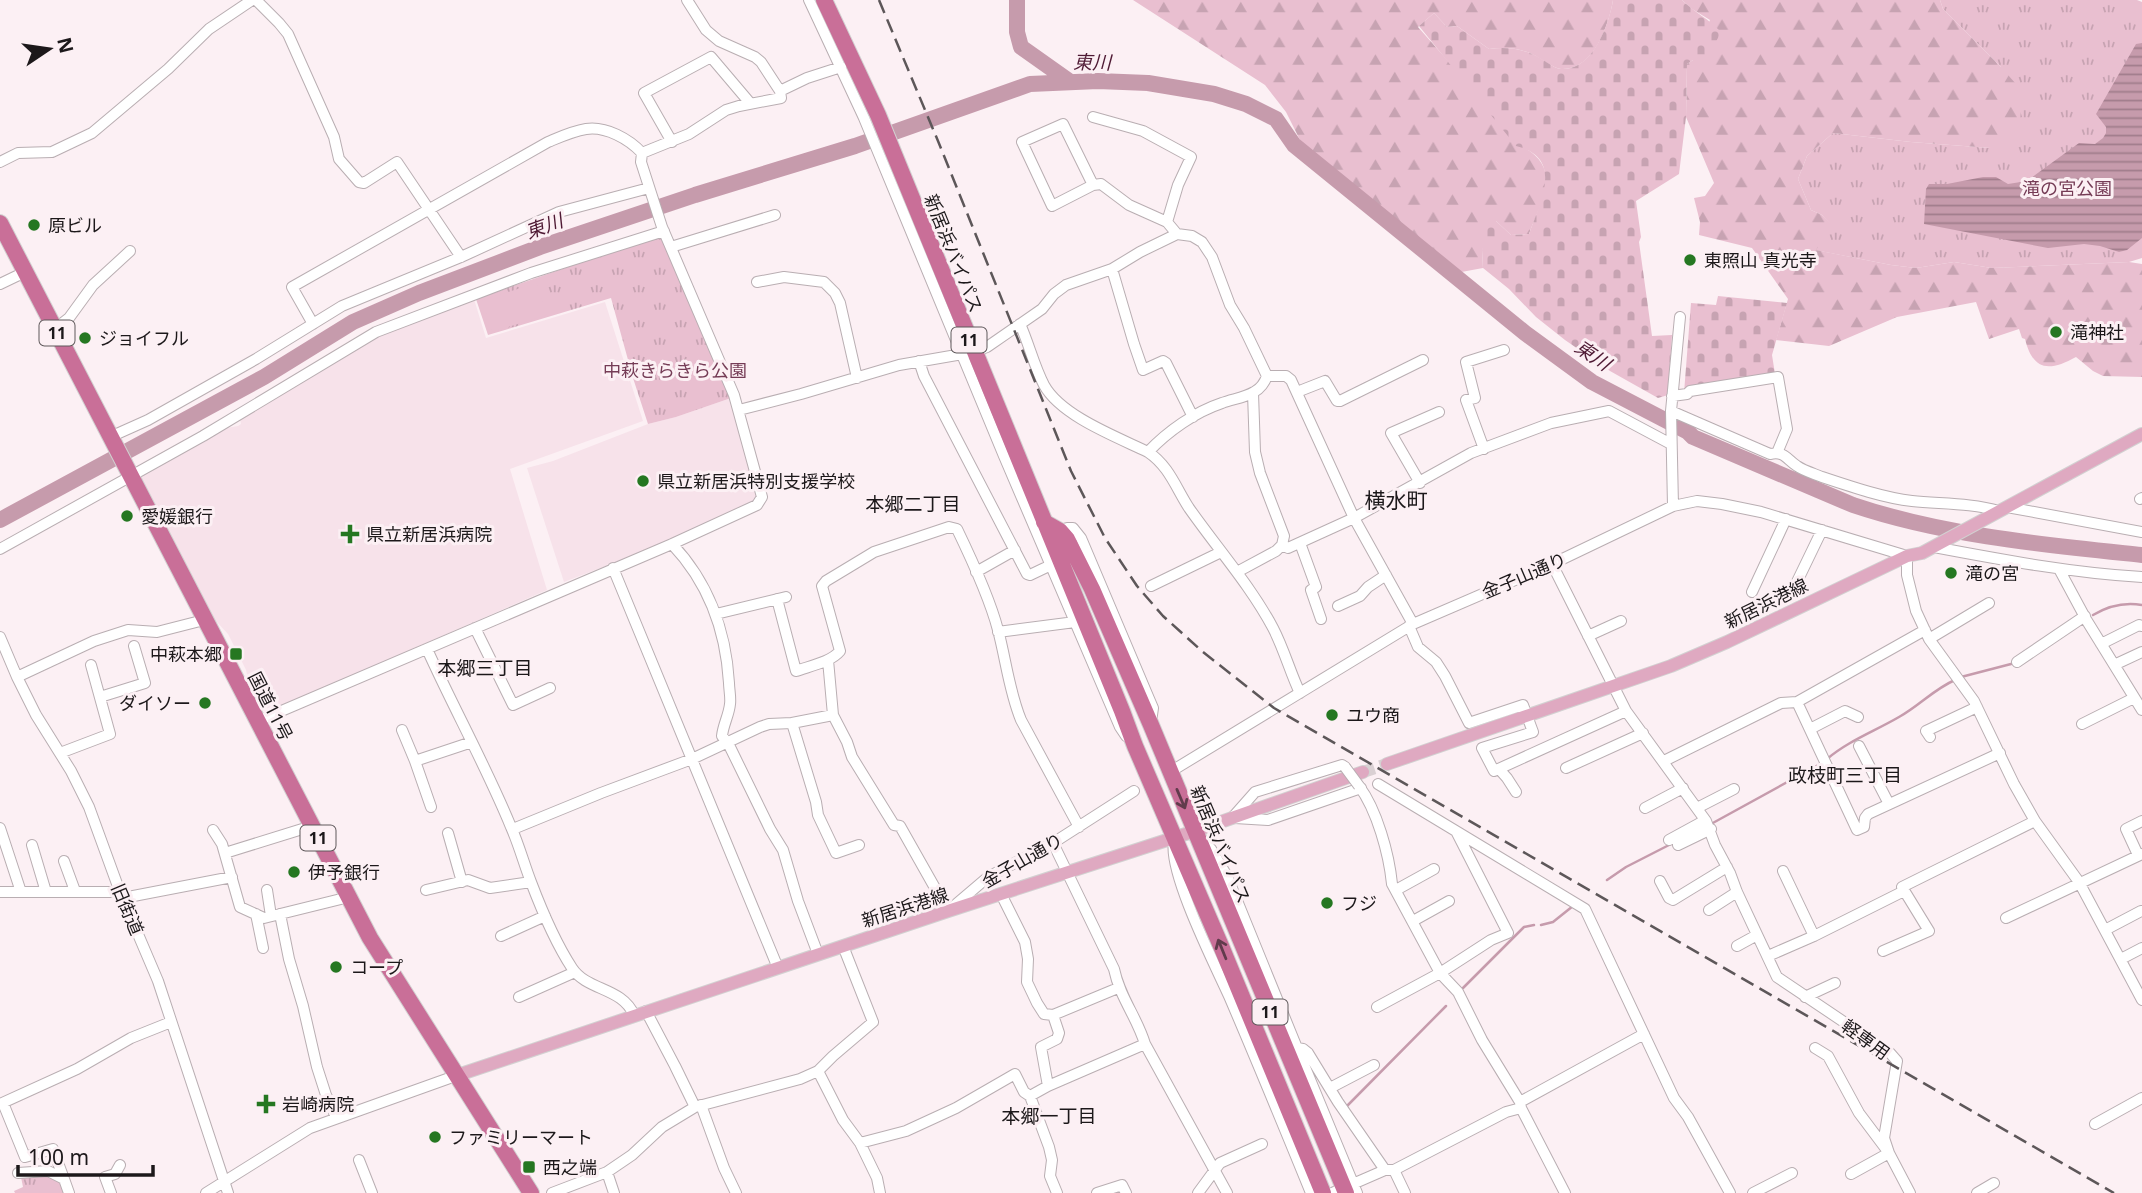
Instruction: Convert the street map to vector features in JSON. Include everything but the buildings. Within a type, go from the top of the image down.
[{"type":"highway","name":"新居浜バイパス","points":[[824,0],[968,353],[1044,522],[1135,747],[1323,1193]]},
{"type":"highway","name":"国道11号","points":[[0,223],[349,897],[391,974],[458,1075],[526,1192]]},
{"type":"highway","name":"新居浜バイパス","points":[[1044,522],[1060,531],[1067,539],[1092,589],[1346,1190]]},
{"type":"main road","name":"新居浜港線","points":[[1387,764],[1613,687],[1727,642],[1907,556],[1939,545],[2142,433]]},
{"type":"main road","name":"新居浜港線","points":[[458,1075],[1195,831],[1363,772]]},
{"type":"street","points":[[0,162],[18,153],[52,152],[92,132],[168,69],[209,29],[254,0],[288,34],[334,137],[339,159],[359,182],[364,183],[397,162],[461,257]]},
{"type":"street","points":[[642,153],[672,142],[726,110],[781,98],[780,91],[761,62],[719,41],[709,33],[687,0]]},
{"type":"street","points":[[808,0],[841,67],[871,117]]},
{"type":"street","points":[[672,142],[645,93],[711,57],[750,103]]},
{"type":"street","points":[[780,91],[807,78],[841,67]]},
{"type":"street","points":[[1093,117],[1143,131],[1191,157],[1178,186],[1167,222]]},
{"type":"street","points":[[1093,185],[1063,124],[1022,142],[1052,206],[1093,185],[1101,184],[1129,205],[1167,222],[1177,234]]},
{"type":"street","points":[[313,324],[292,287],[513,161],[570,133],[588,128],[599,129],[629,141],[642,153]]},
{"type":"street","points":[[258,721],[757,505],[762,497],[739,410],[663,229],[641,162],[642,153]]},
{"type":"street","points":[[112,440],[256,359],[342,306],[461,257],[559,212],[650,191]]},
{"type":"street","points":[[671,247],[775,215]]},
{"type":"street","points":[[0,550],[129,473],[203,436],[383,328],[531,273],[663,229]]},
{"type":"street","points":[[739,410],[857,379],[899,365],[987,347],[1042,309],[1054,294],[1066,285],[1112,269],[1177,234],[1192,236],[1202,242],[1212,257],[1230,305],[1244,328],[1267,379],[1253,393],[1219,404],[1181,424],[1148,452]]},
{"type":"street","points":[[55,329],[69,318],[93,285],[130,251]]},
{"type":"street","points":[[1112,269],[1143,370],[1163,361],[1166,363],[1193,417]]},
{"type":"street","points":[[0,284],[25,272]]},
{"type":"street","points":[[757,282],[784,277],[824,282],[840,303],[857,379]]},
{"type":"street","points":[[1673,506],[1671,412],[1680,317]]},
{"type":"street","points":[[1020,324],[1045,385],[1052,395],[1078,416],[1148,452],[1167,468],[1184,500],[1237,572],[1274,630],[1300,693]]},
{"type":"street","points":[[1484,449],[1466,400],[1475,398],[1466,362],[1504,350]]},
{"type":"street","points":[[968,353],[1051,565],[1119,727],[1135,747]]},
{"type":"street","points":[[1297,392],[1325,381],[1337,401],[1340,401],[1423,360]]},
{"type":"street","points":[[919,361],[1027,574],[1051,565]]},
{"type":"street","points":[[1267,376],[1286,376],[1291,380],[1354,518],[1411,625],[1418,647],[1436,662],[1469,723],[1523,705],[1533,732],[1482,748],[1494,771],[1626,711]]},
{"type":"street","points":[[1672,396],[1778,377],[1787,429],[1777,453]]},
{"type":"street","points":[[1237,572],[1282,545],[1284,536],[1260,473],[1255,452],[1253,393]]},
{"type":"street","points":[[1282,545],[1287,548],[1354,518],[1462,457],[1551,423],[1609,411],[1671,442]]},
{"type":"street","points":[[1420,483],[1391,433],[1438,412]]},
{"type":"street","points":[[1671,412],[1770,454],[1787,455],[1797,467],[1824,478],[1888,497],[2003,509],[2142,532]]},
{"type":"street","name":"金子山通り","points":[[1170,772],[1411,625],[1552,564],[1673,506],[1697,501],[1721,504],[1786,519],[1907,556]]},
{"type":"street","points":[[1752,592],[1786,519]]},
{"type":"street","points":[[716,614],[781,598],[796,671],[828,660],[839,651],[822,586],[826,581],[874,552],[954,527],[967,548],[998,632],[1013,702],[1079,827]]},
{"type":"street","points":[[1793,590],[1822,530]]},
{"type":"street","points":[[1300,543],[1316,587],[1311,590],[1321,619]]},
{"type":"street","points":[[672,544],[705,588],[716,614],[725,647],[730,704],[722,736],[783,850],[818,954]]},
{"type":"street","points":[[1939,545],[2004,561],[2142,577]]},
{"type":"street","points":[[976,572],[1015,550]]},
{"type":"street","points":[[1151,586],[1221,552]]},
{"type":"street","points":[[1907,556],[1907,575],[1916,611],[1927,634],[1977,707],[2014,784],[2035,821],[2079,882],[2142,1000]]},
{"type":"street","name":"軽専用","points":[[1552,564],[1626,711],[1708,824],[1715,845],[1780,981],[1890,1054],[1897,1062],[1884,1138],[1889,1153]]},
{"type":"street","points":[[613,568],[778,968]]},
{"type":"street","points":[[2059,569],[2142,710]]},
{"type":"street","points":[[1339,606],[1360,596],[1368,587],[1386,576]]},
{"type":"street","points":[[1664,761],[1781,703],[1797,702],[1800,698],[1989,603]]},
{"type":"street","points":[[2017,662],[2085,616]]},
{"type":"street","points":[[17,677],[94,641],[128,630],[157,632],[205,620]]},
{"type":"street","points":[[1588,636],[1621,621]]},
{"type":"street","points":[[998,632],[1075,622]]},
{"type":"street","points":[[2101,644],[2139,625],[2142,626]]},
{"type":"street","points":[[475,628],[513,705],[550,688]]},
{"type":"street","name":"旧街道","points":[[0,637],[36,715],[89,807],[121,895],[154,971],[228,1193]]},
{"type":"street","points":[[100,697],[145,683],[134,646]]},
{"type":"street","points":[[427,649],[513,830],[545,916],[575,972],[590,984],[605,988],[640,1013],[676,1066],[698,1106],[736,1193]]},
{"type":"street","points":[[2115,665],[2142,652]]},
{"type":"street","points":[[828,660],[833,715],[852,757],[894,825],[900,826],[948,911]]},
{"type":"street","points":[[60,753],[110,734],[91,665]]},
{"type":"street","points":[[2082,724],[2134,698]]},
{"type":"street","points":[[1797,702],[1857,830],[1864,827],[1868,814],[2000,753]]},
{"type":"street","points":[[1930,737],[1926,731],[1977,707]]},
{"type":"street","points":[[1810,729],[1844,711],[1858,717]]},
{"type":"street","points":[[513,830],[692,759],[760,727],[833,715]]},
{"type":"street","points":[[792,723],[818,815],[835,853],[859,845]]},
{"type":"street","points":[[402,730],[431,807]]},
{"type":"street","points":[[1566,768],[1643,733]]},
{"type":"street","points":[[415,761],[472,742]]},
{"type":"street","points":[[1859,746],[1889,804]]},
{"type":"street","points":[[1232,818],[1255,792],[1342,765],[1345,767],[1360,787],[1376,819],[1392,884],[1440,973],[1458,992],[1482,1040],[1521,1105],[1565,1193]]},
{"type":"street","points":[[1499,769],[1516,792]]},
{"type":"street","points":[[1378,784],[1585,909],[1674,1098],[1688,1117],[1730,1193]]},
{"type":"street","points":[[1232,818],[1268,820],[1360,787]]},
{"type":"street","points":[[1645,808],[1683,788]]},
{"type":"street","points":[[1697,808],[1734,789]]},
{"type":"street","name":"金子山通り","points":[[948,911],[988,877],[1053,843],[1134,792]]},
{"type":"street","points":[[1883,951],[1929,931],[1902,887],[2035,821]]},
{"type":"street","points":[[2006,918],[2140,855],[2126,829],[2142,821]]},
{"type":"street","points":[[1674,843],[1702,822],[1708,824]]},
{"type":"street","points":[[225,853],[312,827]]},
{"type":"street","points":[[0,828],[21,892]]},
{"type":"street","points":[[213,830],[222,844],[240,907],[264,918],[349,897]]},
{"type":"street","points":[[1195,831],[1211,849],[1227,876],[1297,1048],[1346,1190],[1521,1105],[1644,1034]]},
{"type":"street","points":[[448,833],[462,882]]},
{"type":"street","points":[[1377,1007],[1440,973],[1491,940],[1508,933],[1457,833]]},
{"type":"street","points":[[1174,838],[1172,851],[1198,928],[1311,1193]]},
{"type":"street","points":[[1053,843],[1114,969],[1118,988],[1140,1028],[1145,1044],[1227,1193]]},
{"type":"street","points":[[32,845],[46,892]]},
{"type":"street","points":[[64,861],[75,891]]},
{"type":"street","points":[[1660,881],[1668,898],[1673,900],[1727,867]]},
{"type":"street","points":[[1396,890],[1434,869]]},
{"type":"street","points":[[1783,871],[1814,936]]},
{"type":"street","points":[[0,892],[75,891],[121,895],[232,877]]},
{"type":"street","points":[[426,890],[468,880],[490,888],[531,882]]},
{"type":"street","points":[[267,890],[303,1006],[317,1068],[337,1117]]},
{"type":"street","points":[[1768,956],[1904,891]]},
{"type":"street","points":[[1709,910],[1737,892]]},
{"type":"street","points":[[1001,894],[1025,942],[1027,982],[1044,1014],[1053,1015],[1118,988]]},
{"type":"street","points":[[1412,921],[1449,901]]},
{"type":"street","points":[[2105,930],[2141,911]]},
{"type":"street","points":[[256,914],[263,948]]},
{"type":"street","points":[[501,936],[545,916]]},
{"type":"street","points":[[1737,946],[1757,935]]},
{"type":"street","points":[[552,1193],[607,1172],[632,1155],[662,1126],[698,1106],[800,1079],[818,1071],[873,1022],[843,946]]},
{"type":"street","points":[[2121,959],[2142,948]]},
{"type":"street","points":[[519,997],[575,972]]},
{"type":"street","points":[[1805,997],[1835,983]]},
{"type":"street","points":[[1048,1086],[1041,1047],[1057,1039],[1059,1033],[1053,1015]]},
{"type":"street","points":[[69,1193],[53,1149],[25,1157],[2,1103],[89,1063],[131,1038],[171,1023]]},
{"type":"street","points":[[1030,1096],[1145,1044]]},
{"type":"street","points":[[1297,1048],[1308,1053],[1405,1193]]},
{"type":"street","points":[[1815,1048],[1828,1056],[1859,1113],[1889,1153],[1910,1193]]},
{"type":"street","points":[[1330,1088],[1374,1065]]},
{"type":"street","points":[[818,1071],[843,1121],[860,1143],[877,1178],[880,1193]]},
{"type":"street","points":[[860,1143],[906,1131],[956,1108],[1015,1074],[1024,1092],[1030,1096],[1049,1147],[1052,1160],[1050,1176],[1057,1193]]},
{"type":"street","points":[[206,1193],[310,1128],[458,1075]]},
{"type":"street","points":[[2095,1124],[2142,1098]]},
{"type":"street","points":[[1198,1193],[1220,1163],[1262,1144]]},
{"type":"street","points":[[1850,1174],[1889,1153]]},
{"type":"street","points":[[359,1160],[372,1193]]},
{"type":"street","points":[[111,1193],[105,1177],[115,1174],[120,1165]]},
{"type":"street","points":[[18,1173],[48,1171],[64,1180]]},
{"type":"street","points":[[607,1172],[614,1193]]},
{"type":"street","points":[[1753,1193],[1792,1173]]},
{"type":"street","points":[[1977,1193],[1994,1184]]},
{"type":"street","points":[[1097,1193],[1122,1185],[1126,1193]]},
{"type":"shaded area","points":[[2142,43],[2142,238],[2127,250],[2119,252],[2084,244],[2048,248],[1924,224],[1926,189],[1929,184],[1947,184],[1983,177],[1996,177],[2008,184],[2027,181],[2079,143],[2095,144],[2103,138],[2106,127],[2096,114],[2136,44]]},
{"type":"shaded area","name":"県立新居浜病院","points":[[474,299],[486,338],[605,302],[643,421],[510,469],[547,590],[296,700],[263,710],[251,691],[246,670],[228,634],[214,619],[141,477],[226,428],[238,426],[241,424],[240,418],[385,331]]},
{"type":"shaded area","name":"県立新居浜特別支援学校","points":[[731,398],[757,493],[752,504],[642,552],[564,582],[527,468],[553,461],[648,424]]},
{"type":"green space","points":[[1133,0],[1613,0],[1608,22],[1598,45],[1582,63],[1572,68],[1558,68],[1521,50],[1489,49],[1457,26],[1447,27],[1434,13],[1418,27],[1525,148],[1537,157],[1546,177],[1543,199],[1529,234],[1511,235],[1496,221],[1482,250],[1483,268],[1456,273],[1302,144],[1286,112],[1265,85]]},
{"type":"green space","points":[[1613,0],[1682,0],[1721,32],[1707,59],[1693,60],[1687,64],[1686,117],[1679,174],[1636,201],[1652,336],[1672,335],[1668,395],[1658,398],[1610,371],[1565,340],[1483,268],[1486,219],[1496,221],[1511,235],[1529,234],[1543,195],[1545,171],[1540,160],[1531,152],[1516,146],[1419,26],[1434,13],[1447,27],[1457,26],[1489,49],[1521,50],[1558,68],[1572,68],[1582,62],[1597,44],[1608,21]]},
{"type":"green space","points":[[1682,0],[1940,0],[1943,9],[2023,92],[2019,129],[2006,141],[1990,148],[1833,133],[1807,156],[1798,179],[1811,210],[1833,225],[1816,250],[1916,268],[1954,262],[1992,268],[2129,262],[2142,264],[2142,377],[2103,376],[2076,357],[2058,365],[2043,366],[2028,350],[2019,329],[1989,339],[1976,302],[1897,317],[1829,346],[1776,340],[1788,299],[1752,248],[1699,235],[1700,222],[1694,198],[1705,196],[1714,183],[1686,117],[1687,64],[1693,60],[1710,20]]},
{"type":"green space","name":"滝の宮公園","points":[[1940,0],[2142,2],[2142,258],[2129,262],[1992,268],[1954,262],[1916,268],[1815,250],[1832,225],[1822,215],[1811,210],[1798,179],[1807,156],[1833,133],[1990,148],[2001,67],[1943,9]]},
{"type":"green space","name":"中萩きらきら公園","points":[[660,235],[731,398],[648,424],[611,298],[488,335],[476,299]]},
{"type":"green space","points":[[537,283],[547,315],[492,332],[482,300]]},
{"type":"green space","points":[[1718,296],[1787,303],[1772,355],[1775,374],[1684,393],[1691,303],[1716,305]]},
{"type":"green space","points":[[48,1174],[60,1180],[64,1193],[15,1193],[14,1191],[23,1187],[21,1177]]},
{"type":"waterway","points":[[1017,0],[1017,32],[1021,47],[1069,81]]},
{"type":"waterway","name":"東川","points":[[0,520],[264,377],[353,322],[419,293],[540,247],[695,195],[855,146],[1030,84],[1098,81],[1148,83],[1214,94],[1246,104],[1276,119],[1294,145],[1525,333],[1592,382],[1693,437],[1853,505],[1888,516],[1996,538],[2142,555]]},
{"type":"waterway","points":[[2093,615],[2117,606],[2142,605]]},
{"type":"waterway","points":[[1961,677],[2011,664]]},
{"type":"waterway","points":[[1827,759],[1853,741],[1906,713],[1955,680]]},
{"type":"waterway","points":[[1711,824],[1822,763]]},
{"type":"waterway","points":[[1607,880],[1671,844]]},
{"type":"waterway","points":[[1541,925],[1553,922],[1573,906]]},
{"type":"waterway","points":[[1463,988],[1524,927],[1534,925]]},
{"type":"waterway","points":[[1346,1107],[1446,1006]]},
{"type":"tunnel","points":[[1363,772],[1387,764]]},
{"type":"railway","points":[[879,0],[1071,471],[1105,538],[1137,586],[1163,616],[1203,652],[1274,708],[2114,1193]]},
{"type":"place","name":"原ビル","points":[[34,225]]},
{"type":"place","name":"東照山 真光寺","points":[[1690,260]]},
{"type":"place","name":"滝神社","points":[[2056,332]]},
{"type":"place","name":"ジョイフル","points":[[85,338]]},
{"type":"place","name":"県立新居浜特別支援学校","points":[[643,481]]},
{"type":"place","name":"愛媛銀行","points":[[127,516]]},
{"type":"place","name":"県立新居浜病院","points":[[350,534]]},
{"type":"place","name":"滝の宮","points":[[1951,573]]},
{"type":"place","name":"中萩本郷","points":[[236,654]]},
{"type":"place","name":"ダイソー","points":[[205,703]]},
{"type":"place","name":"ユウ商","points":[[1332,715]]},
{"type":"place","name":"伊予銀行","points":[[294,872]]},
{"type":"place","name":"フジ","points":[[1327,903]]},
{"type":"place","name":"コープ","points":[[336,967]]},
{"type":"place","name":"岩崎病院","points":[[266,1104]]},
{"type":"place","name":"ファミリーマート","points":[[435,1137]]},
{"type":"place","name":"西之端","points":[[529,1167]]},
{"type":"district","name":"横水町","points":[[1396,500]]},
{"type":"district","name":"本郷二丁目","points":[[913,504]]},
{"type":"district","name":"本郷三丁目","points":[[485,668]]},
{"type":"district","name":"政枝町三丁目","points":[[1845,775]]},
{"type":"district","name":"本郷一丁目","points":[[1049,1116]]}]
